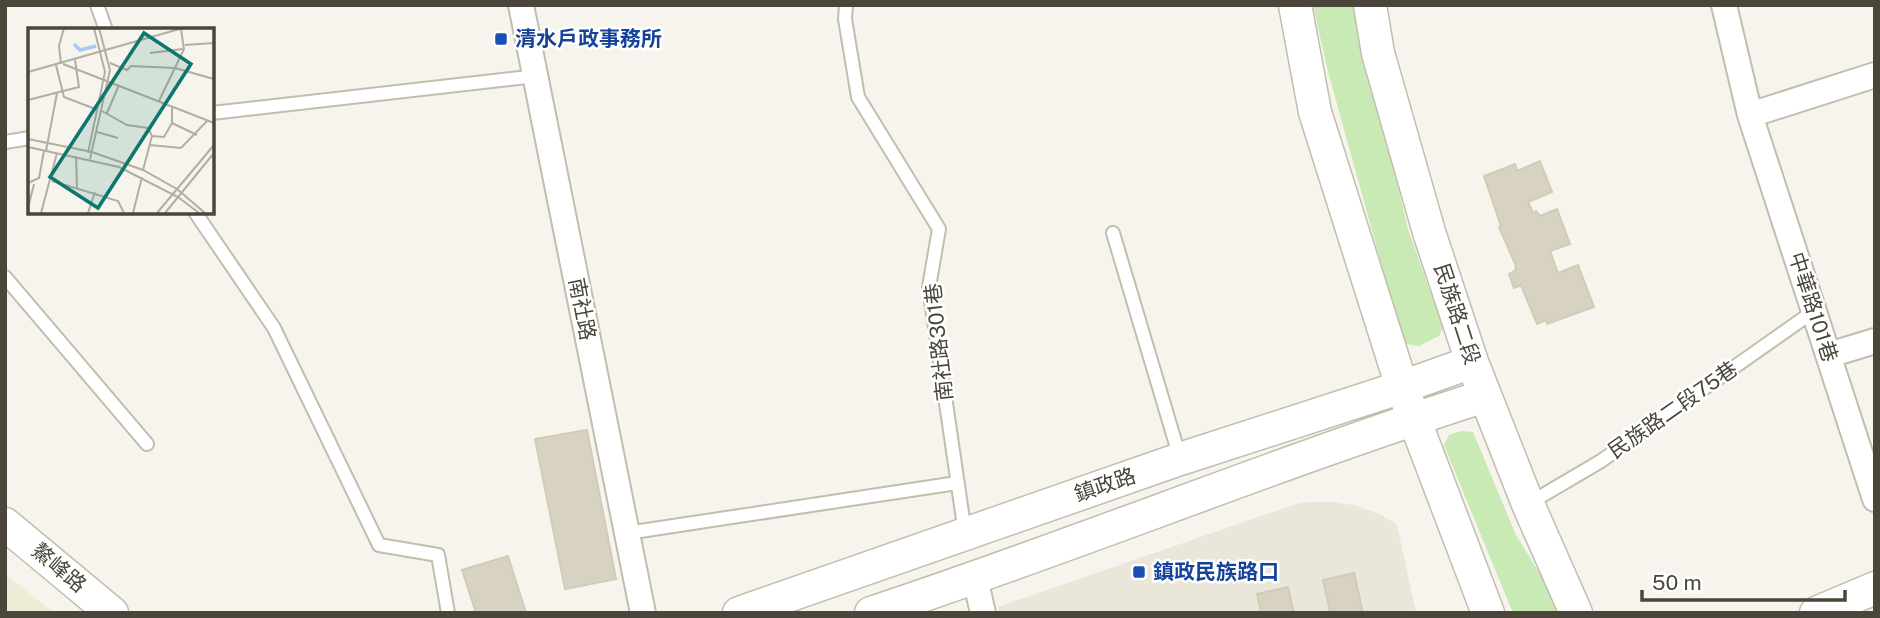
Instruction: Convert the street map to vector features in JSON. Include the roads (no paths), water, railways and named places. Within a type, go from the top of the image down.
[{"type":"street","name":"南社路","points":[[521,5],[643,613]]},
{"type":"street","points":[[1295,5],[1315,112],[1402,387],[1488,613]]},
{"type":"street","name":"民族路二段","points":[[1370,5],[1378,53],[1429,232],[1472,362],[1528,504],[1576,613]]},
{"type":"street","name":"中華路101巷","points":[[1724,5],[1750,115],[1875,499]]},
{"type":"street","points":[[1750,115],[1875,75]]},
{"type":"street","points":[[1829,355],[1875,341]]},
{"type":"street","name":"鎮政路","points":[[739,613],[1180,459],[1472,362]]},
{"type":"street","name":"鎮政路","points":[[871,613],[1413,419],[1485,396]]},
{"type":"street","name":"鰲峰路","points":[[5,524],[112,613]]},
{"type":"street","points":[[975,578],[983,613]]},
{"type":"street","points":[[1816,613],[1875,588]]},
{"type":"lane","points":[[97,5],[105,28]]},
{"type":"lane","name":"南社路301巷","points":[[846,5],[845,19],[858,97],[939,229],[929,287],[965,533]]},
{"type":"lane","points":[[214,113],[536,76]]},
{"type":"lane","points":[[5,142],[28,138]]},
{"type":"lane","points":[[196,214],[274,328],[379,545],[438,555],[448,613]]},
{"type":"lane","points":[[1112,233],[1180,459]]},
{"type":"lane","points":[[5,277],[147,444]]},
{"type":"lane","name":"民族路二段75巷","points":[[1528,504],[1601,461],[1814,311]]},
{"type":"lane","points":[[627,533],[957,483]]},
{"type":"place","name":"清水戶政事務所","points":[[501,39]]},
{"type":"place","name":"鎮政民族路口","points":[[1139,572]]}]
